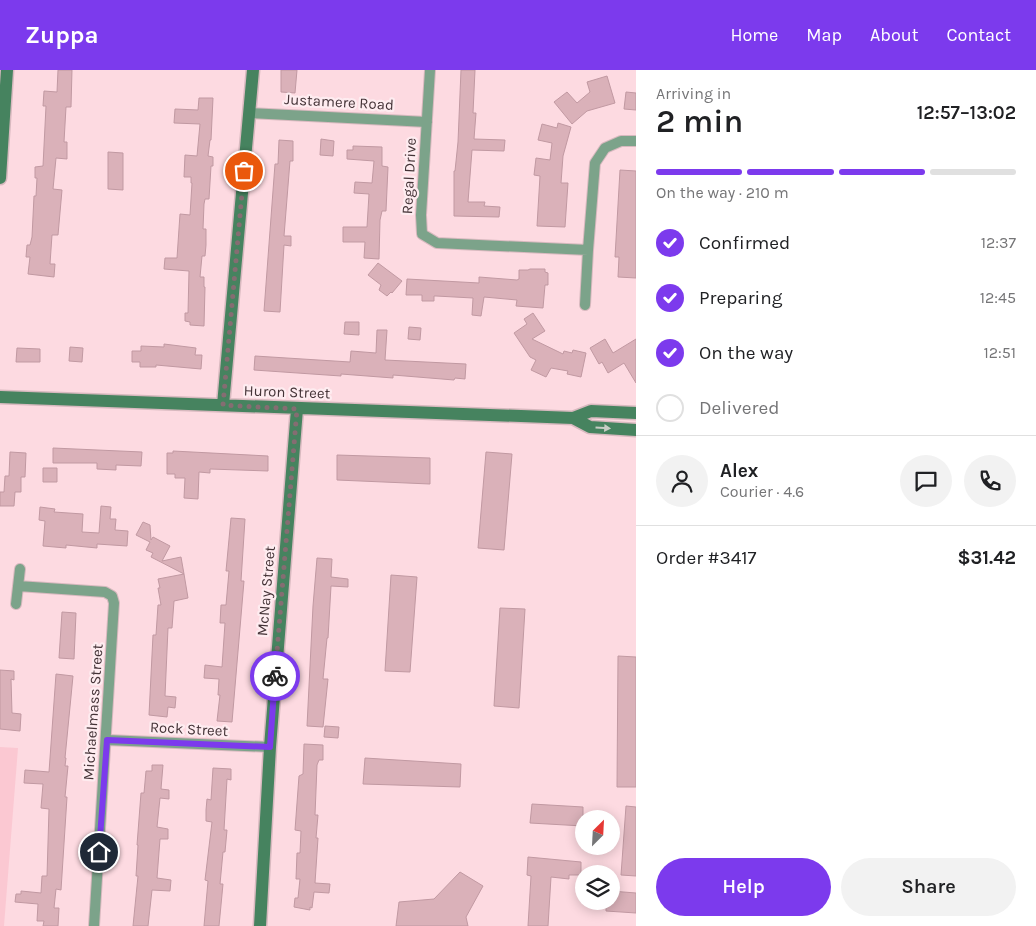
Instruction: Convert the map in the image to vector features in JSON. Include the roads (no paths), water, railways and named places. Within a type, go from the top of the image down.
[{"type":"street","points":[[0,178],[7,70]]},
{"type":"street","points":[[223,405],[250,113],[252,70]]},
{"type":"street","name":"Regal Drive","points":[[430,70],[421,215],[422,234],[437,243],[588,250]]},
{"type":"street","name":"Justamere Road","points":[[250,113],[427,122]]},
{"type":"street","points":[[584,305],[595,163],[605,148],[621,141],[636,142]]},
{"type":"street","name":"Huron Street","points":[[0,397],[572,418],[591,411],[636,413]]},
{"type":"street","name":"McNay Street","points":[[260,926],[270,747],[297,409]]},
{"type":"street","name":"Huron Street","points":[[572,418],[590,427],[636,430]]},
{"type":"street","points":[[16,604],[20,569]]},
{"type":"street","name":"Michaelmass Street","points":[[18,586],[105,592],[112,596],[114,603],[115,614],[94,926]]},
{"type":"street","name":"Rock Street","points":[[107,740],[270,747]]}]
